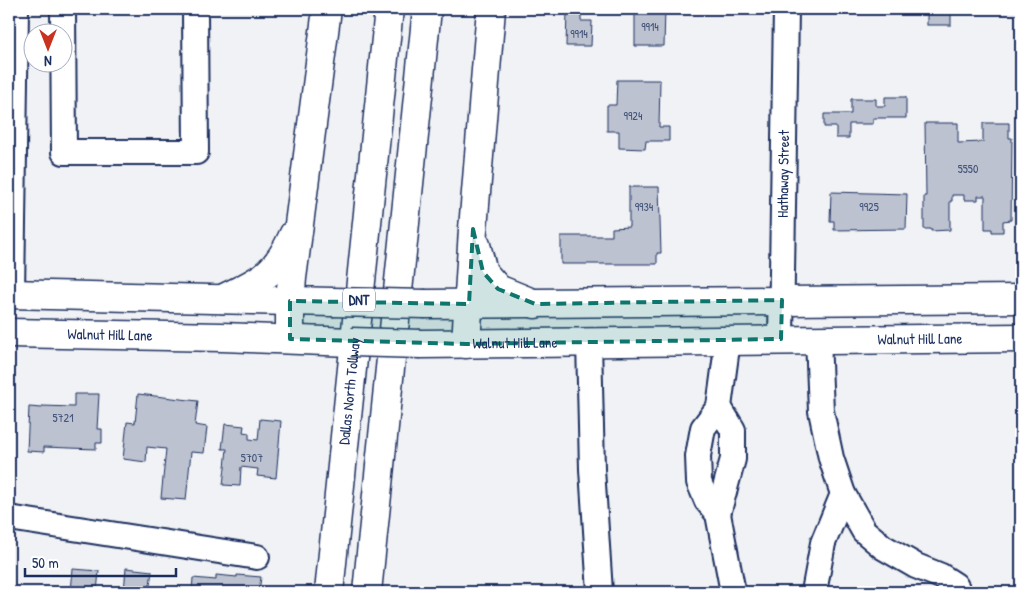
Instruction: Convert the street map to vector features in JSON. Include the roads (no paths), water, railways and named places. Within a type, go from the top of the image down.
[{"type":"main road","points":[[290,340],[290,301],[327,9]]},
{"type":"main road","name":"Dallas North Tollway","points":[[329,592],[389,9]]},
{"type":"main road","name":"DNT","points":[[367,592],[427,9]]},
{"type":"main road","points":[[466,344],[473,229],[491,9]]},
{"type":"main road","points":[[222,299],[265,277],[285,253],[299,221]]},
{"type":"main road","points":[[473,229],[483,272],[498,289],[536,304]]},
{"type":"main road","points":[[10,333],[10,294],[426,304],[1021,299]]},
{"type":"main road","name":"Walnut Hill Lane","points":[[10,333],[421,344],[1021,338]]},
{"type":"street","points":[[10,294],[16,9]]},
{"type":"street","points":[[63,9],[64,152],[196,152],[195,9]]},
{"type":"street","name":"Hathaway Street","points":[[781,340],[786,9]]},
{"type":"street","points":[[818,339],[821,411],[831,458],[843,494],[864,531],[883,547],[916,566],[941,576],[955,585],[959,592]]},
{"type":"street","points":[[718,514],[707,500],[699,482],[698,456],[703,428],[719,407],[728,340]]},
{"type":"street","points":[[589,342],[592,469],[600,592]]},
{"type":"street","points":[[719,407],[733,430],[733,459],[718,514],[733,592]]},
{"type":"street","points":[[814,592],[823,543],[843,494]]},
{"type":"street","points":[[9,518],[257,557]]}]
